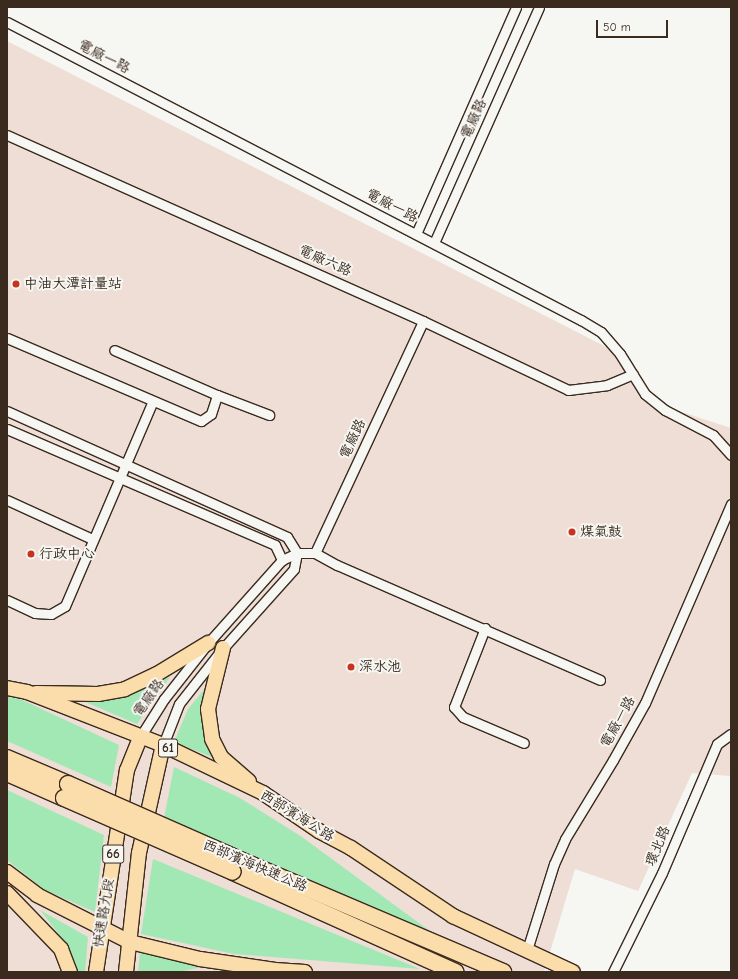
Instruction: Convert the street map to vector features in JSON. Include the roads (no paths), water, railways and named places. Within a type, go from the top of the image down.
[{"type":"highway","name":"西部濱海快速公路","points":[[7,758],[66,791],[232,864],[456,972]]},
{"type":"highway","name":"西部濱海快速公路","points":[[7,773],[66,791]]},
{"type":"highway","name":"西部濱海快速公路","points":[[232,864],[503,972]]},
{"type":"main road","points":[[27,692],[98,694],[124,689],[157,674],[208,643]]},
{"type":"main road","points":[[223,648],[208,709],[212,738],[221,757],[263,793]]},
{"type":"main road","name":"西部濱海公路","points":[[7,688],[27,692],[163,745],[263,793],[319,831],[351,848],[453,916],[572,972]]},
{"type":"main road","name":"快速路九段","points":[[96,972],[127,770],[140,737]]},
{"type":"main road","name":"快速路九段","points":[[126,972],[139,854],[163,745]]},
{"type":"main road","points":[[7,872],[37,895],[130,942],[200,959],[275,970],[305,972]]},
{"type":"main road","points":[[7,893],[61,949],[70,972]]},
{"type":"main road","points":[[242,972],[275,970]]},
{"type":"street","name":"電廠路","points":[[416,234],[516,7]]},
{"type":"street","name":"電廠路","points":[[434,243],[540,7]]},
{"type":"street","name":"電廠一路","points":[[7,22],[434,243],[601,332],[620,354],[645,394],[660,406],[713,435],[731,455]]},
{"type":"street","name":"電廠六路","points":[[7,135],[423,321],[568,390],[607,385],[633,374]]},
{"type":"street","name":"電廠路","points":[[140,737],[164,699],[208,643],[282,560],[297,553],[315,553],[423,321]]},
{"type":"street","points":[[7,338],[201,421],[211,414],[217,395]]},
{"type":"street","points":[[114,350],[217,395],[269,415]]},
{"type":"street","points":[[7,600],[35,613],[51,614],[65,606],[92,539],[121,477],[153,401]]},
{"type":"street","points":[[7,424],[10,413],[126,463],[287,537],[297,553]]},
{"type":"street","points":[[7,429],[121,477],[275,545],[282,560]]},
{"type":"street","points":[[7,500],[92,539]]},
{"type":"street","name":"電廠一路","points":[[527,950],[554,864],[565,839],[613,760],[645,703],[731,504]]},
{"type":"street","name":"電廠路","points":[[163,745],[179,704],[223,648],[294,569],[297,553]]},
{"type":"street","points":[[315,553],[337,565],[485,628],[600,680]]},
{"type":"street","points":[[485,628],[454,707],[462,717],[524,743]]},
{"type":"street","name":"環北路","points":[[613,972],[662,873],[717,744],[731,734]]},
{"type":"place","name":"中油大潭計量站","points":[[16,284]]},
{"type":"place","name":"煤氣鼓","points":[[572,532]]},
{"type":"place","name":"行政中心","points":[[31,554]]},
{"type":"place","name":"深水池","points":[[351,667]]}]
